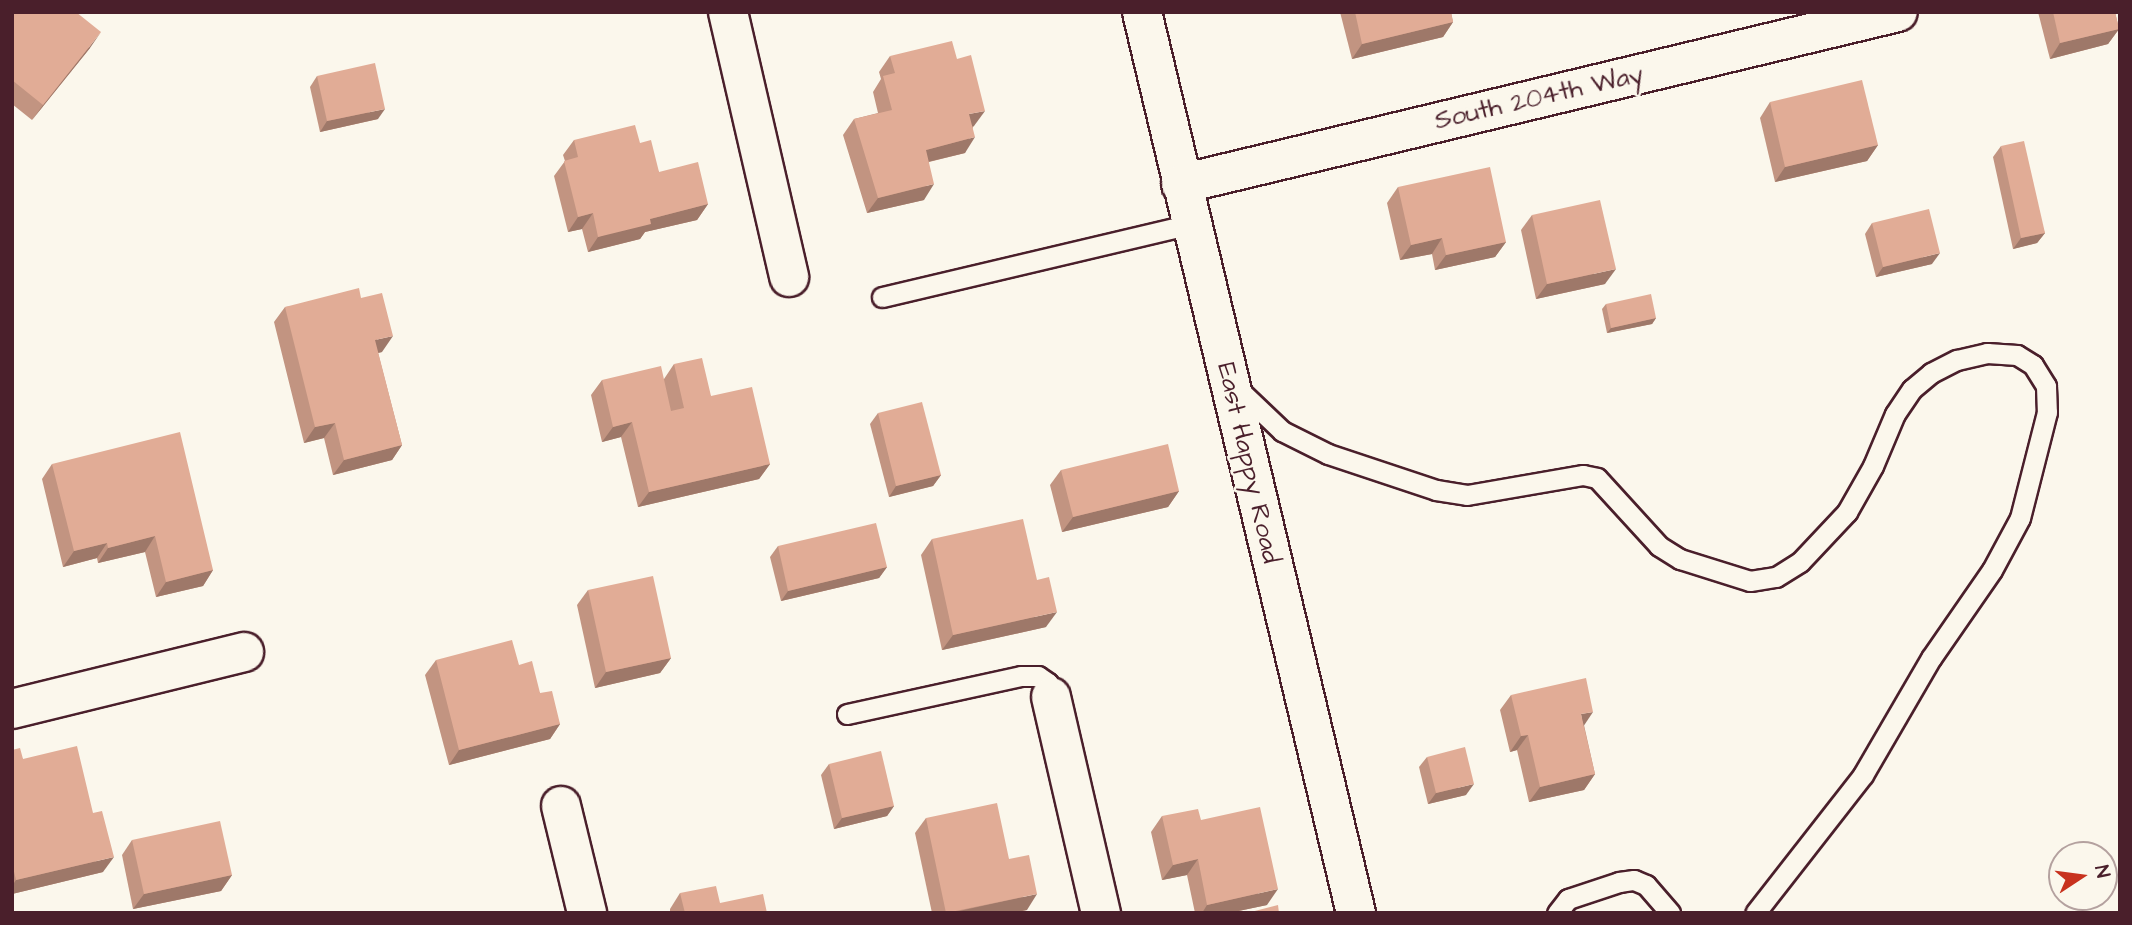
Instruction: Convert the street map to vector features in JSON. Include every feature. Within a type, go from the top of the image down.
[{"type":"street","points":[[728,12],[789,277]]},
{"type":"street","name":"East Happy Road","points":[[1142,12],[1356,913]]},
{"type":"street","name":"South 204th Way","points":[[1181,184],[1898,12]]},
{"type":"street","points":[[12,709],[244,652]]},
{"type":"street","points":[[1051,697],[1101,913]]},
{"type":"street","points":[[561,806],[587,913]]},
{"type":"lane","points":[[882,297],[1191,224]]},
{"type":"lane","points":[[1228,379],[1282,431],[1328,454],[1436,490],[1467,495],[1583,475],[1597,478],[1659,546],[1681,559],[1750,581],[1776,577],[1800,562],[1847,512],[1873,466],[1895,414],[1912,389],[1931,373],[1957,360],[1987,353],[2017,355],[2034,365],[2046,386],[2047,412],[2020,518],[1992,570],[1931,658],[1863,775],[1755,913]]},
{"type":"lane","points":[[847,713],[1021,676],[1038,676],[1048,683],[1051,697]]},
{"type":"lane","points":[[1556,913],[1567,899],[1634,880],[1646,885],[1670,913]]},
{"type":"building","points":[[12,12],[76,12],[101,32],[43,105],[12,80]]},
{"type":"building","points":[[1355,12],[1451,12],[1453,22],[1362,44]]},
{"type":"building","points":[[2053,12],[2115,12],[2119,29],[2060,43]]},
{"type":"building","points":[[952,41],[957,59],[971,55],[985,111],[969,114],[975,137],[926,150],[934,184],[878,198],[854,119],[892,110],[883,76],[895,73],[890,56]]},
{"type":"building","points":[[375,63],[385,109],[327,121],[317,76]]},
{"type":"building","points":[[1862,80],[1878,145],[1785,167],[1770,102]]},
{"type":"building","points":[[635,125],[640,143],[651,140],[659,172],[698,162],[708,204],[650,219],[651,224],[598,237],[593,213],[578,217],[564,161],[578,157],[574,140]]},
{"type":"building","points":[[2024,141],[2045,233],[2021,238],[2001,146]]},
{"type":"building","points":[[1490,167],[1506,242],[1446,255],[1442,238],[1411,245],[1398,187]]},
{"type":"building","points":[[1600,200],[1616,269],[1547,284],[1532,215]]},
{"type":"building","points":[[1929,209],[1940,253],[1883,267],[1872,223]]},
{"type":"building","points":[[359,288],[361,298],[382,293],[393,336],[375,340],[402,445],[344,460],[335,423],[315,427],[285,307]]},
{"type":"building","points":[[1651,294],[1656,318],[1611,328],[1606,304]]},
{"type":"building","points":[[702,358],[711,396],[752,387],[770,464],[649,492],[632,422],[613,427],[602,380],[661,366],[671,411],[684,408],[674,364]]},
{"type":"building","points":[[922,402],[941,475],[896,486],[878,413]]},
{"type":"building","points":[[180,432],[213,570],[166,582],[155,536],[108,548],[107,543],[74,551],[52,464]]},
{"type":"building","points":[[1168,444],[1179,491],[1073,517],[1061,470]]},
{"type":"building","points":[[1023,519],[1037,580],[1049,577],[1057,612],[953,635],[932,539]]},
{"type":"building","points":[[876,523],[887,567],[788,591],[778,546]]},
{"type":"building","points":[[653,576],[671,658],[606,672],[588,590]]},
{"type":"building","points":[[512,640],[519,665],[532,661],[540,693],[552,691],[560,724],[459,750],[436,660]]},
{"type":"building","points":[[1586,678],[1593,712],[1581,714],[1595,774],[1540,787],[1528,735],[1521,736],[1511,695]]},
{"type":"building","points":[[77,746],[93,813],[102,811],[114,857],[16,880],[12,863],[12,750],[20,748],[23,759]]},
{"type":"building","points":[[1465,747],[1474,784],[1436,793],[1427,757]]},
{"type":"building","points":[[881,751],[894,806],[842,818],[829,764]]},
{"type":"building","points":[[997,803],[1009,859],[1029,855],[1037,894],[946,913],[926,818]]},
{"type":"building","points":[[1260,807],[1278,889],[1207,905],[1198,859],[1173,865],[1162,816],[1198,809],[1201,820]]},
{"type":"building","points":[[220,821],[232,875],[144,894],[132,840]]},
{"type":"building","points":[[716,886],[720,903],[763,894],[767,913],[685,913],[680,893]]},
{"type":"building","points":[[1278,905],[1279,913],[1247,913]]}]
